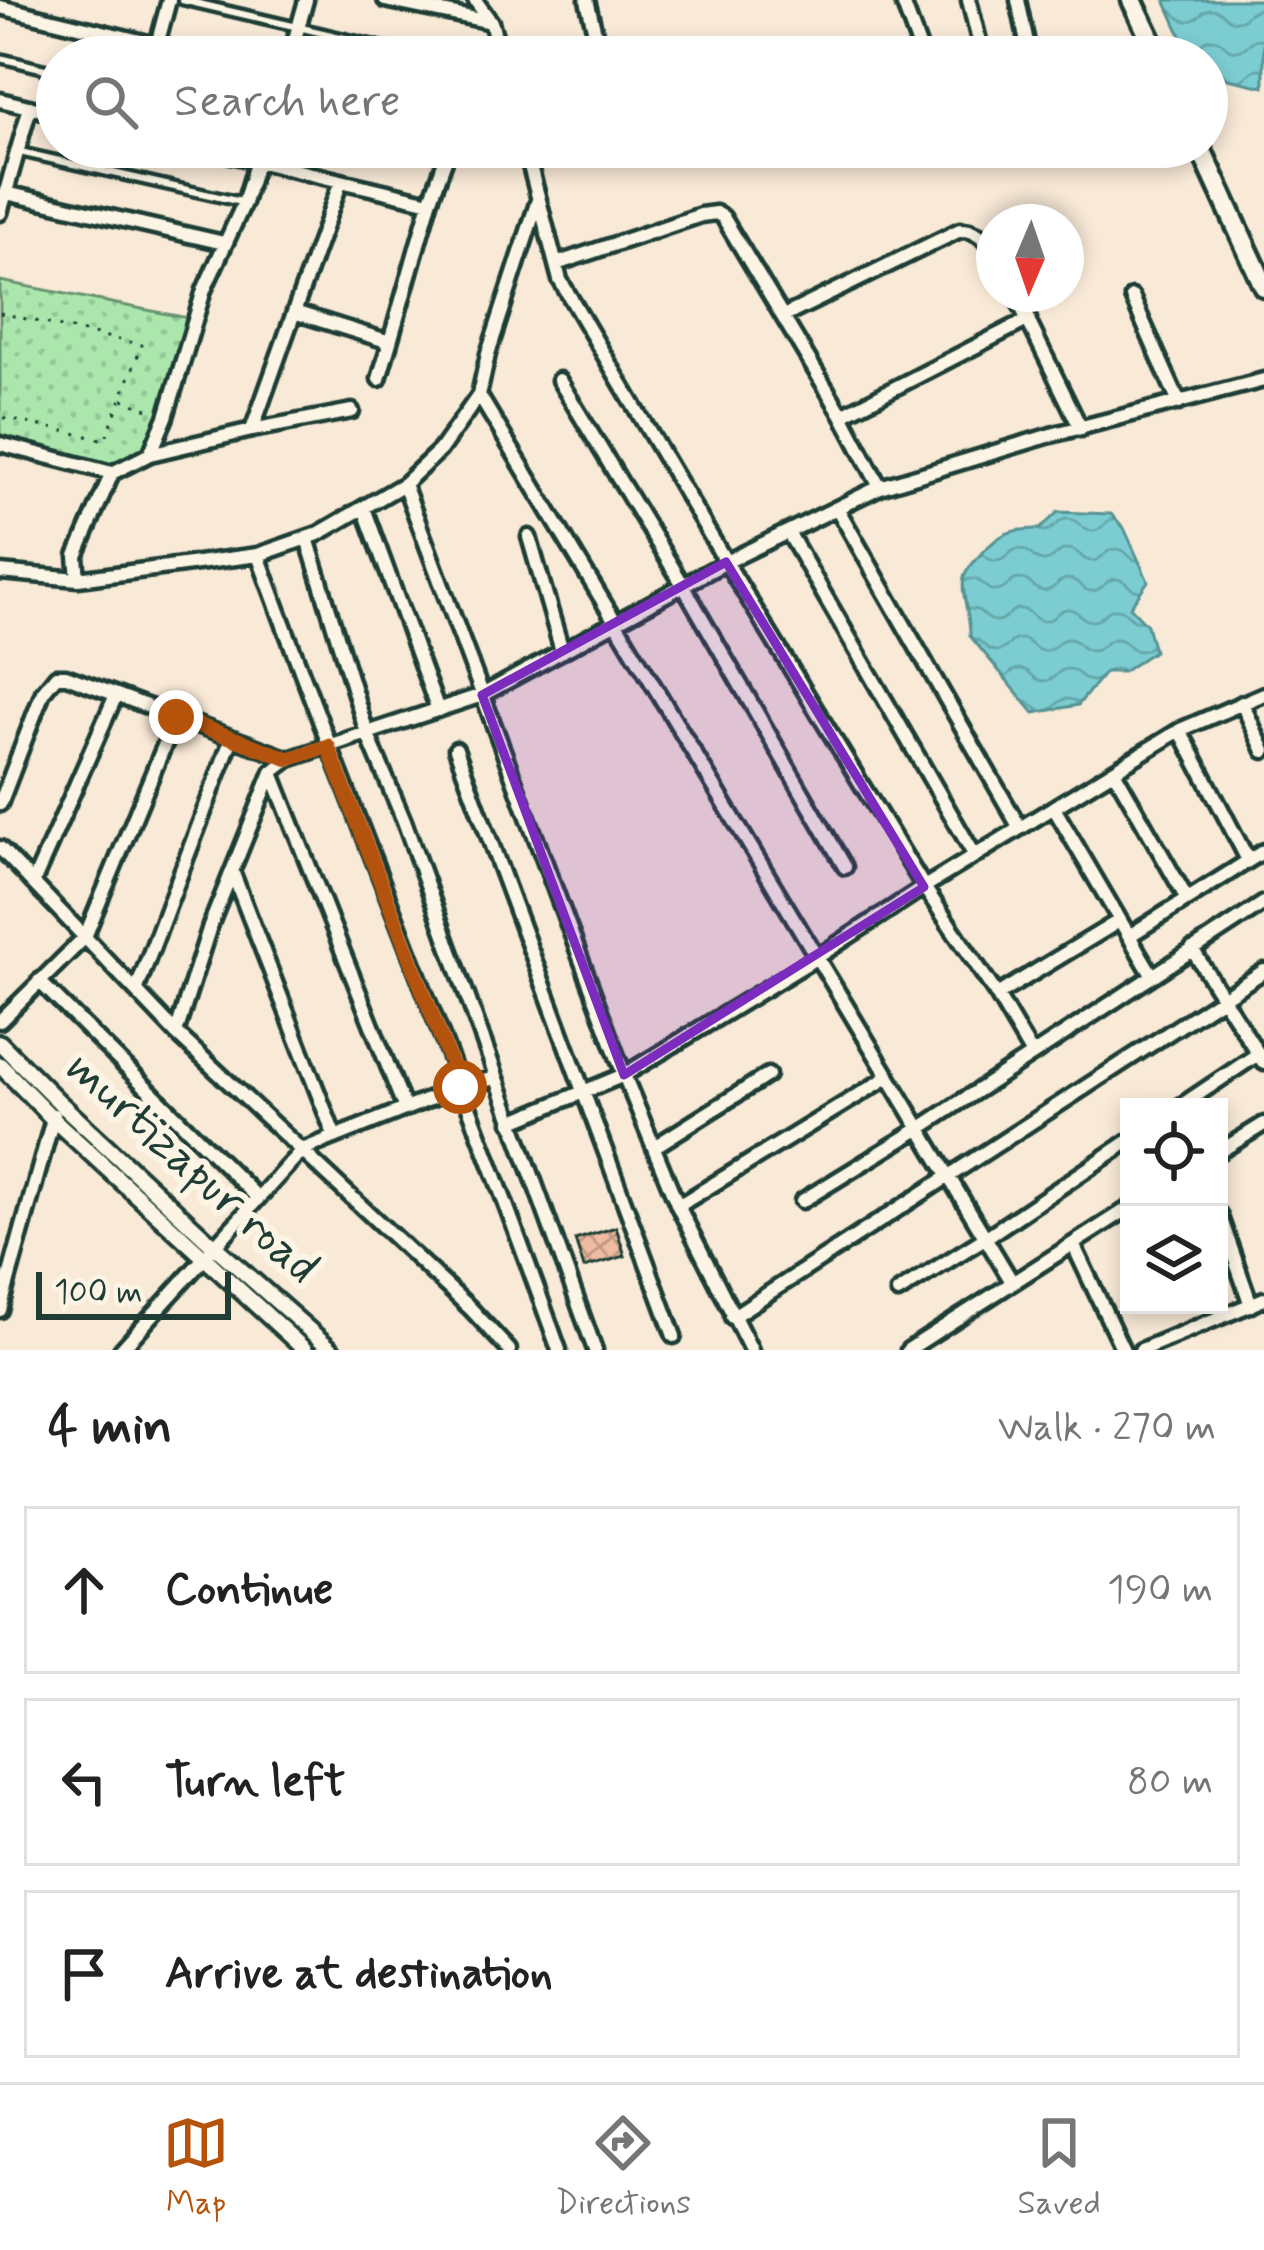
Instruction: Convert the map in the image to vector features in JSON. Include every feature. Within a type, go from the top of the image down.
[{"type":"highway","points":[[1132,0],[1149,36]]},
{"type":"highway","points":[[1210,168],[1262,278]]},
{"type":"street","points":[[159,36],[169,0]]},
{"type":"street","points":[[296,36],[306,0]]},
{"type":"street","points":[[475,0],[495,36]]},
{"type":"street","points":[[587,0],[596,36]]},
{"type":"street","points":[[902,0],[915,36]]},
{"type":"street","points":[[969,0],[978,36]]},
{"type":"street","points":[[1018,0],[1026,36]]},
{"type":"street","points":[[390,1],[491,22]]},
{"type":"street","points":[[5,5],[123,36]]},
{"type":"street","points":[[0,100],[36,108]]},
{"type":"street","points":[[0,213],[30,107]]},
{"type":"street","points":[[151,454],[203,290],[244,203],[255,168]]},
{"type":"street","points":[[302,168],[430,202]]},
{"type":"street","points":[[379,379],[442,168]]},
{"type":"street","points":[[530,168],[560,280],[726,562],[1031,1054]]},
{"type":"street","points":[[252,430],[341,181]]},
{"type":"street","points":[[6,193],[224,243]]},
{"type":"street","points":[[0,572],[78,579],[258,555],[307,538],[404,484],[440,450],[479,395],[538,198]]},
{"type":"street","points":[[556,264],[701,215],[716,213],[724,218],[880,487]]},
{"type":"street","points":[[784,316],[960,230],[976,233]]},
{"type":"street","points":[[1132,297],[1179,403]]},
{"type":"street","points":[[294,312],[390,342]]},
{"type":"street","points":[[1025,312],[1081,429]]},
{"type":"street","points":[[842,415],[1029,320]]},
{"type":"street","points":[[559,380],[845,867]]},
{"type":"street","points":[[176,1033],[210,926],[272,772],[289,759],[482,695],[726,562],[880,487],[1051,435],[1264,380]]},
{"type":"street","points":[[479,395],[1012,1282]]},
{"type":"street","points":[[0,444],[112,473],[151,454],[352,411]]},
{"type":"street","points":[[78,579],[76,556],[112,473]]},
{"type":"street","points":[[404,484],[624,1075],[678,1206],[752,1350]]},
{"type":"street","points":[[364,508],[438,710]]},
{"type":"street","points":[[837,508],[1020,828]]},
{"type":"street","points":[[788,532],[975,856]]},
{"type":"street","points":[[529,537],[562,651]]},
{"type":"street","points":[[307,538],[367,734],[404,821],[595,1350]]},
{"type":"street","points":[[258,555],[559,1350]]},
{"type":"street","points":[[0,804],[44,692],[56,676],[289,759]]},
{"type":"street","points":[[512,1122],[624,1075],[1180,730],[1264,694]]},
{"type":"street","points":[[33,883],[116,695]]},
{"type":"street","points":[[1242,703],[1264,751]]},
{"type":"street","points":[[0,1021],[85,937],[176,717]]},
{"type":"street","points":[[1180,730],[1248,860]]},
{"type":"street","points":[[136,991],[232,738]]},
{"type":"street","points":[[456,749],[674,1336]]},
{"type":"street","points":[[1114,771],[1187,899]]},
{"type":"street","points":[[272,772],[405,1109]]},
{"type":"street","points":[[1054,808],[1152,974]]},
{"type":"street","points":[[0,848],[176,1033],[509,1350]]},
{"type":"street","points":[[1129,937],[1264,850]]},
{"type":"street","points":[[232,871],[335,1137]]},
{"type":"street","points":[[802,1201],[1264,903]]},
{"type":"street","points":[[997,995],[1119,921]]},
{"type":"street","points":[[1192,949],[1261,1059],[1194,1098]]},
{"type":"street","points":[[732,1317],[1264,970]]},
{"type":"street","points":[[39,981],[259,1198]]},
{"type":"street","name":"murtizapur road","points":[[0,1042],[209,1252],[332,1350]]},
{"type":"street","points":[[0,1065],[53,1119],[209,1252],[305,1350]]},
{"type":"street","points":[[653,1147],[767,1075]]},
{"type":"street","points":[[678,1206],[888,1077]]},
{"type":"street","points":[[121,1350],[302,1150],[460,1087],[495,1078]]},
{"type":"street","points":[[0,1310],[58,1102]]},
{"type":"street","points":[[1228,1146],[1264,1124]]},
{"type":"street","points":[[898,1292],[1120,1147]]},
{"type":"street","points":[[908,1350],[1120,1214]]},
{"type":"street","points":[[1141,1350],[1258,1302],[1228,1234]]},
{"type":"street","points":[[1073,1244],[1123,1350]]},
{"type":"lane","points":[[182,0],[337,36]]},
{"type":"lane","points":[[0,58],[36,67]]},
{"type":"lane","points":[[17,152],[36,156]]},
{"type":"lane","points":[[88,168],[244,203]]},
{"type":"path","points":[[0,314],[142,345],[105,440],[0,417]]},
{"type":"path","points":[[122,398],[166,417]]},
{"type":"highlighted area","points":[[726,562],[924,887],[624,1075],[482,695]]},
{"type":"green space","points":[[0,281],[188,318],[192,327],[155,442],[101,471],[0,449]]},
{"type":"water","points":[[1165,0],[1264,0],[1264,87],[1228,79],[1228,36],[1181,36]]},
{"type":"water","points":[[1058,512],[1111,514],[1124,528],[1148,581],[1130,607],[1147,625],[1154,651],[1123,672],[1105,672],[1078,705],[1034,713],[970,636],[963,584],[968,570],[995,540],[1018,530],[1040,529]]},
{"type":"building","points":[[616,1227],[625,1256],[584,1268],[575,1240]]},
{"type":"route","points":[[176,717],[289,759],[328,746],[460,1087]]}]
